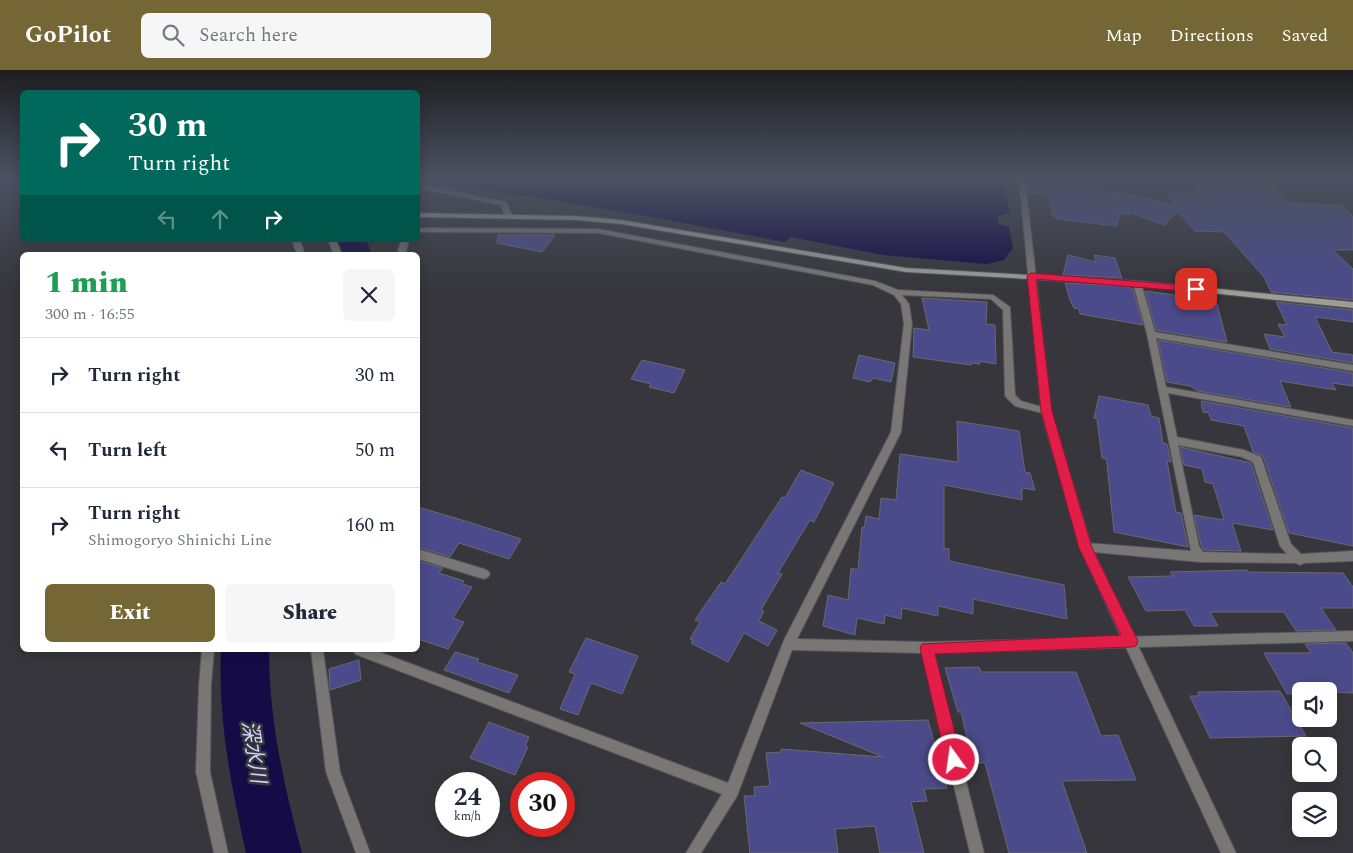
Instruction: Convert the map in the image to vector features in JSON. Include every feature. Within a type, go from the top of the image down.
[{"type":"main road","points":[[443,216],[576,218],[621,222],[870,265],[944,272],[1137,283],[1353,305]]},
{"type":"street","points":[[1025,216],[1046,411],[1086,548],[1229,853]]},
{"type":"street","points":[[420,230],[598,231],[875,283],[897,293],[993,297],[1007,309],[1010,396],[1018,404],[1046,411]]},
{"type":"street","points":[[1137,283],[1151,334],[1194,547],[1200,558]]},
{"type":"street","points":[[693,853],[732,791],[788,644],[896,432],[908,324],[905,304],[897,293]]},
{"type":"street","points":[[1151,334],[1353,368]]},
{"type":"street","points":[[1162,390],[1353,423]]},
{"type":"street","points":[[1172,440],[1244,454],[1257,460],[1286,546],[1300,560]]},
{"type":"street","points":[[1086,548],[1200,558],[1300,560],[1353,556]]},
{"type":"street","points":[[420,555],[484,574]]},
{"type":"street","points":[[788,644],[927,648],[1353,636]]},
{"type":"street","points":[[927,648],[977,853]]},
{"type":"street","points":[[208,652],[205,685],[204,772],[221,853]]},
{"type":"street","points":[[317,652],[333,772],[363,853]]},
{"type":"street","points":[[364,652],[732,791]]},
{"type":"shaded area","points":[[644,216],[1000,216],[998,216],[998,224],[1009,227],[1013,248],[1004,260],[987,264],[883,255],[791,237],[785,242]]},
{"type":"building","points":[[1053,216],[1119,216],[1117,226],[1057,219]]},
{"type":"building","points":[[1139,216],[1173,216],[1164,225]]},
{"type":"building","points":[[1182,216],[1352,216],[1353,250],[1333,250],[1353,269],[1353,300],[1271,292],[1264,277],[1224,232],[1195,231]]},
{"type":"building","points":[[498,235],[555,235],[542,252],[497,243]]},
{"type":"building","points":[[1068,255],[1096,262],[1094,255],[1115,258],[1122,278],[1063,275]]},
{"type":"building","points":[[1065,283],[1125,286],[1133,289],[1143,325],[1080,314],[1079,309],[1074,308],[1070,300]]},
{"type":"building","points":[[1145,291],[1196,298],[1196,300],[1217,304],[1227,342],[1156,330]]},
{"type":"building","points":[[922,298],[987,302],[986,324],[995,325],[996,364],[979,361],[980,364],[971,363],[971,365],[913,357],[914,328],[929,330]]},
{"type":"building","points":[[1276,302],[1353,310],[1353,322],[1315,317],[1332,352],[1353,355],[1353,363],[1270,349],[1264,334],[1285,337],[1278,324],[1287,325]]},
{"type":"building","points":[[1158,340],[1353,373],[1353,386],[1332,383],[1336,390],[1280,381],[1291,407],[1198,391],[1190,386],[1167,382]]},
{"type":"building","points":[[859,355],[895,363],[891,382],[873,378],[870,382],[853,378]]},
{"type":"building","points":[[642,360],[685,370],[674,393],[649,387],[651,384],[631,379]]},
{"type":"building","points":[[1099,396],[1148,405],[1151,416],[1159,418],[1163,443],[1167,444],[1171,462],[1167,461],[1176,512],[1181,513],[1188,547],[1114,532],[1107,464],[1106,459],[1102,458],[1097,419],[1094,418]]},
{"type":"building","points":[[1201,401],[1353,428],[1353,546],[1289,533],[1263,456],[1253,452],[1244,426],[1211,420],[1209,413],[1203,412]]},
{"type":"building","points":[[957,421],[1019,431],[1025,472],[1030,473],[1035,490],[1022,488],[1022,500],[944,485],[944,548],[949,549],[949,561],[1064,585],[1067,619],[973,599],[973,614],[938,606],[938,616],[902,608],[901,619],[885,615],[884,624],[857,618],[855,635],[823,626],[828,595],[848,600],[851,568],[858,570],[862,527],[864,528],[866,516],[879,519],[881,498],[896,500],[900,454],[958,462]]},
{"type":"building","points":[[1180,447],[1251,463],[1273,530],[1232,523],[1241,551],[1204,550],[1201,545],[1194,515],[1224,520],[1213,484],[1205,482],[1202,469],[1184,465]]},
{"type":"building","points":[[801,470],[834,483],[814,522],[810,520],[778,573],[782,574],[761,610],[764,611],[759,621],[777,630],[768,646],[744,633],[728,662],[691,643],[693,640],[690,639],[700,622],[695,620],[721,582],[725,584],[782,497],[785,498]]},
{"type":"building","points":[[420,508],[521,539],[509,559],[459,543],[450,557],[420,548]]},
{"type":"building","points":[[420,562],[443,568],[439,573],[464,581],[462,584],[472,587],[453,618],[464,622],[448,649],[420,640]]},
{"type":"building","points":[[1247,570],[1247,572],[1343,573],[1353,587],[1353,608],[1321,608],[1336,630],[1296,631],[1284,612],[1210,612],[1218,626],[1194,626],[1185,610],[1146,611],[1128,577],[1173,576],[1170,572]]},
{"type":"building","points":[[586,638],[638,656],[622,694],[591,683],[578,715],[560,709],[575,674],[569,672]]},
{"type":"building","points":[[1346,643],[1353,653],[1353,693],[1337,692],[1337,682],[1292,682],[1292,694],[1287,694],[1264,653],[1311,653],[1305,644]]},
{"type":"building","points":[[455,652],[479,659],[477,662],[518,675],[509,693],[444,670]]},
{"type":"building","points":[[359,660],[361,680],[330,690],[329,669]]},
{"type":"building","points":[[979,667],[981,672],[1076,672],[1101,736],[1118,735],[1136,780],[1062,781],[1087,853],[1009,853],[985,763],[973,763],[961,712],[958,712],[945,668]]},
{"type":"building","points":[[1280,691],[1292,712],[1292,727],[1301,727],[1306,736],[1210,738],[1190,696],[1199,696],[1198,692]]},
{"type":"building","points":[[928,720],[947,788],[924,789],[927,801],[911,802],[924,853],[880,853],[875,826],[835,829],[838,853],[750,853],[744,796],[755,796],[754,787],[770,786],[766,753],[781,752],[781,749],[883,757],[800,723]]},
{"type":"building","points":[[489,722],[529,737],[525,746],[528,747],[516,772],[510,773],[470,758]]},
{"type":"waterway","name":"深水川","points":[[353,242],[356,252]]},
{"type":"waterway","name":"深水川","points":[[245,652],[245,702],[248,727],[256,777],[274,853]]},
{"type":"route","points":[[954,760],[927,648],[1131,641],[1086,548],[1046,411],[1031,276],[1196,289]]}]
